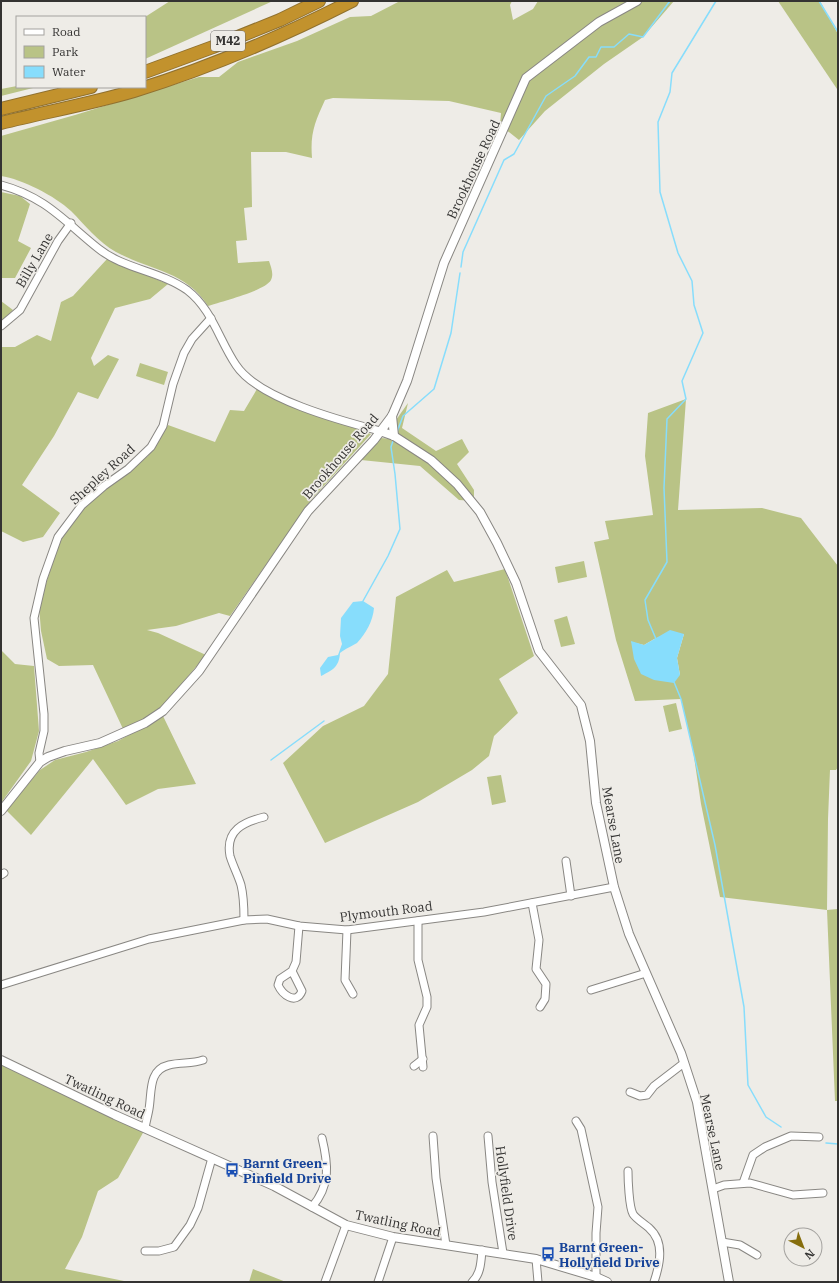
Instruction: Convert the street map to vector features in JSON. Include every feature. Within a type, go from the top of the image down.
[{"type":"highway","name":"M42","points":[[146,72],[280,20],[319,1]]},
{"type":"highway","name":"M42","points":[[146,87],[206,66],[279,36],[352,1]]},
{"type":"highway","points":[[1,109],[87,88]]},
{"type":"highway","name":"M42","points":[[1,123],[143,88]]},
{"type":"street","name":"Brookhouse Road","points":[[40,762],[48,757],[100,743],[145,723],[163,711],[199,671],[308,511],[392,416],[407,381],[444,263],[526,78],[599,22],[637,1]]},
{"type":"street","points":[[1,185],[13,188],[35,198],[56,211],[99,249],[114,259],[168,280],[188,290],[201,303],[211,318],[236,366],[260,388],[319,412],[380,431]]},
{"type":"street","name":"Billy Lane","points":[[1,326],[20,310],[58,241],[71,223]]},
{"type":"street","name":"Shepley Road","points":[[40,762],[39,753],[44,731],[44,714],[34,618],[43,579],[58,537],[82,505],[104,486],[128,469],[150,447],[163,426],[173,384],[184,353],[192,339],[211,318]]},
{"type":"street","points":[[392,416],[394,436]]},
{"type":"street","name":"Mearse Lane","points":[[380,431],[394,436],[431,460],[457,484],[480,512],[516,583],[539,651],[581,705],[590,741],[596,803],[614,887],[629,934],[681,1053],[697,1102],[730,1282]]},
{"type":"street","points":[[1,811],[40,762]]},
{"type":"street","points":[[244,920],[242,893],[230,856],[230,841],[236,830],[245,822],[264,817]]},
{"type":"street","points":[[566,861],[571,896]]},
{"type":"street","name":"Plymouth Road","points":[[1,985],[129,944],[244,920],[267,919],[299,926],[347,930],[484,912],[614,887]]},
{"type":"street","points":[[532,903],[539,940],[536,969],[546,984],[545,999],[540,1007]]},
{"type":"street","points":[[418,920],[418,960],[427,997],[427,1007],[419,1025],[423,1067]]},
{"type":"street","points":[[292,971],[296,962],[299,926]]},
{"type":"street","points":[[347,930],[345,980],[353,994]]},
{"type":"street","points":[[591,990],[646,973]]},
{"type":"street","name":"Twatling Road","points":[[1,1060],[145,1128],[274,1186],[312,1208],[346,1225],[393,1237],[536,1259],[596,1277],[607,1282]]},
{"type":"street","points":[[145,1128],[149,1109],[151,1086],[154,1077],[159,1070],[170,1064],[194,1063],[203,1060]]},
{"type":"street","points":[[414,1066],[423,1060]]},
{"type":"street","points":[[630,1092],[640,1096],[647,1096],[654,1086],[684,1063]]},
{"type":"street","points":[[576,1121],[581,1129],[598,1207],[596,1233],[596,1277]]},
{"type":"street","points":[[433,1136],[436,1178],[446,1245]]},
{"type":"street","name":"Hollyfield Drive","points":[[488,1136],[492,1182],[503,1253]]},
{"type":"street","points":[[744,1183],[753,1155],[765,1147],[791,1136],[819,1137]]},
{"type":"street","points":[[312,1208],[323,1188],[327,1171],[328,1162],[322,1138]]},
{"type":"street","points":[[145,1251],[153,1254],[174,1247],[190,1224],[198,1208],[212,1158]]},
{"type":"street","points":[[628,1171],[628,1182],[633,1214],[656,1233],[659,1241],[660,1256],[654,1282]]},
{"type":"street","points":[[713,1189],[724,1185],[750,1183],[793,1195],[823,1193]]},
{"type":"street","points":[[325,1282],[346,1225]]},
{"type":"street","points":[[378,1282],[393,1237]]},
{"type":"street","points":[[722,1242],[740,1245],[757,1257],[765,1252]]},
{"type":"street","points":[[472,1282],[476,1279],[480,1269],[482,1250]]},
{"type":"street","points":[[536,1259],[538,1282]]},
{"type":"green space","points":[[170,1],[273,1],[146,59],[146,16]]},
{"type":"green space","points":[[400,1],[512,1],[510,5],[513,20],[533,9],[538,1],[674,1],[643,37],[604,64],[545,111],[519,140],[500,125],[501,113],[449,101],[333,98],[325,100],[314,128],[312,158],[286,152],[251,152],[252,207],[244,208],[247,240],[236,241],[238,263],[269,261],[272,273],[271,280],[261,288],[252,292],[208,306],[199,294],[178,278],[109,248],[71,211],[47,194],[28,184],[1,176],[1,136],[199,77],[219,77],[238,62],[297,41],[350,17],[371,16]]},
{"type":"green space","points":[[778,1],[820,1],[838,34],[837,89]]},
{"type":"green space","points":[[16,86],[16,88],[33,88],[1,96],[1,89]]},
{"type":"green space","points":[[1,192],[20,196],[30,204],[18,241],[31,248],[15,278],[1,278]]},
{"type":"green space","points":[[107,259],[168,284],[150,299],[115,308],[91,358],[94,366],[108,355],[119,359],[98,399],[78,392],[54,436],[22,485],[60,513],[43,537],[23,542],[1,531],[1,347],[15,347],[37,335],[51,341],[61,302],[73,296]]},
{"type":"green space","points":[[1,301],[13,310],[1,322]]},
{"type":"green space","points":[[140,363],[168,372],[164,385],[136,376]]},
{"type":"green space","points":[[257,389],[289,405],[371,434],[311,500],[230,616],[219,613],[176,626],[147,630],[158,633],[206,655],[157,713],[124,731],[93,665],[59,666],[47,659],[41,631],[39,606],[63,534],[84,507],[148,456],[168,425],[215,442],[230,410],[244,411]]},
{"type":"green space","points":[[686,399],[678,510],[762,508],[801,518],[838,566],[838,767],[836,770],[830,770],[827,910],[720,897],[701,804],[693,750],[681,699],[635,701],[616,640],[594,542],[609,539],[605,521],[653,515],[645,456],[648,413]],"holes":[[[684,634],[677,658],[680,675],[631,642],[644,645],[656,638]]]},
{"type":"green space","points":[[408,403],[402,428],[436,451],[462,439],[469,452],[457,464],[474,490],[474,501],[459,500],[420,466],[361,460],[381,438],[392,439],[396,420]]},
{"type":"green space","points":[[584,561],[587,577],[558,583],[555,567]]},
{"type":"green space","points":[[505,569],[534,656],[499,679],[518,713],[494,736],[489,756],[472,770],[418,802],[325,843],[283,763],[323,726],[364,706],[388,674],[396,597],[447,570],[454,582]]},
{"type":"green space","points":[[567,616],[575,644],[561,647],[554,620]]},
{"type":"green space","points":[[1,650],[15,664],[34,666],[39,731],[31,761],[1,803]]},
{"type":"green space","points":[[676,703],[682,729],[669,732],[663,706]]},
{"type":"green space","points":[[163,716],[196,784],[158,789],[126,805],[93,759],[31,835],[6,810],[40,770],[55,760],[86,752],[118,741]]},
{"type":"green space","points":[[501,775],[506,802],[492,805],[487,777]]},
{"type":"green space","points":[[838,909],[838,1101],[835,1101],[827,910]]},
{"type":"green space","points":[[1,1064],[144,1131],[118,1178],[98,1191],[82,1237],[65,1269],[129,1282],[1,1282]]},
{"type":"green space","points":[[253,1269],[286,1282],[249,1282]]},
{"type":"water","points":[[363,601],[374,608],[368,627],[357,643],[340,653],[335,668],[321,676],[320,668],[328,657],[338,655],[342,644],[340,636],[341,618],[353,602]]},
{"type":"water","points":[[670,630],[684,634],[677,658],[680,675],[674,683],[654,680],[641,674],[634,659],[631,641],[644,645]]},
{"type":"waterway","points":[[461,267],[463,252],[504,160],[514,154],[546,96],[575,76],[589,57],[596,57],[601,47],[614,47],[629,34],[643,37],[670,1]]},
{"type":"waterway","points":[[656,639],[648,620],[645,600],[667,562],[664,488],[667,419],[686,399],[682,381],[703,333],[694,305],[692,281],[678,253],[660,192],[658,122],[670,92],[672,73],[716,1]]},
{"type":"waterway","points":[[819,1],[838,32]]},
{"type":"waterway","points":[[397,432],[403,416],[434,389],[451,333],[460,273]]},
{"type":"waterway","points":[[363,601],[388,556],[400,529],[391,447],[393,441]]},
{"type":"waterway","points":[[674,682],[681,699],[715,845],[744,1007],[748,1085],[766,1117],[781,1127]]},
{"type":"waterway","points":[[271,760],[324,721]]},
{"type":"waterway","points":[[826,1143],[838,1144]]},
{"type":"place","name":"Barnt Green- Pinfield Drive","points":[[232,1170]]},
{"type":"place","name":"Barnt Green- Hollyfield Drive","points":[[548,1254]]}]
